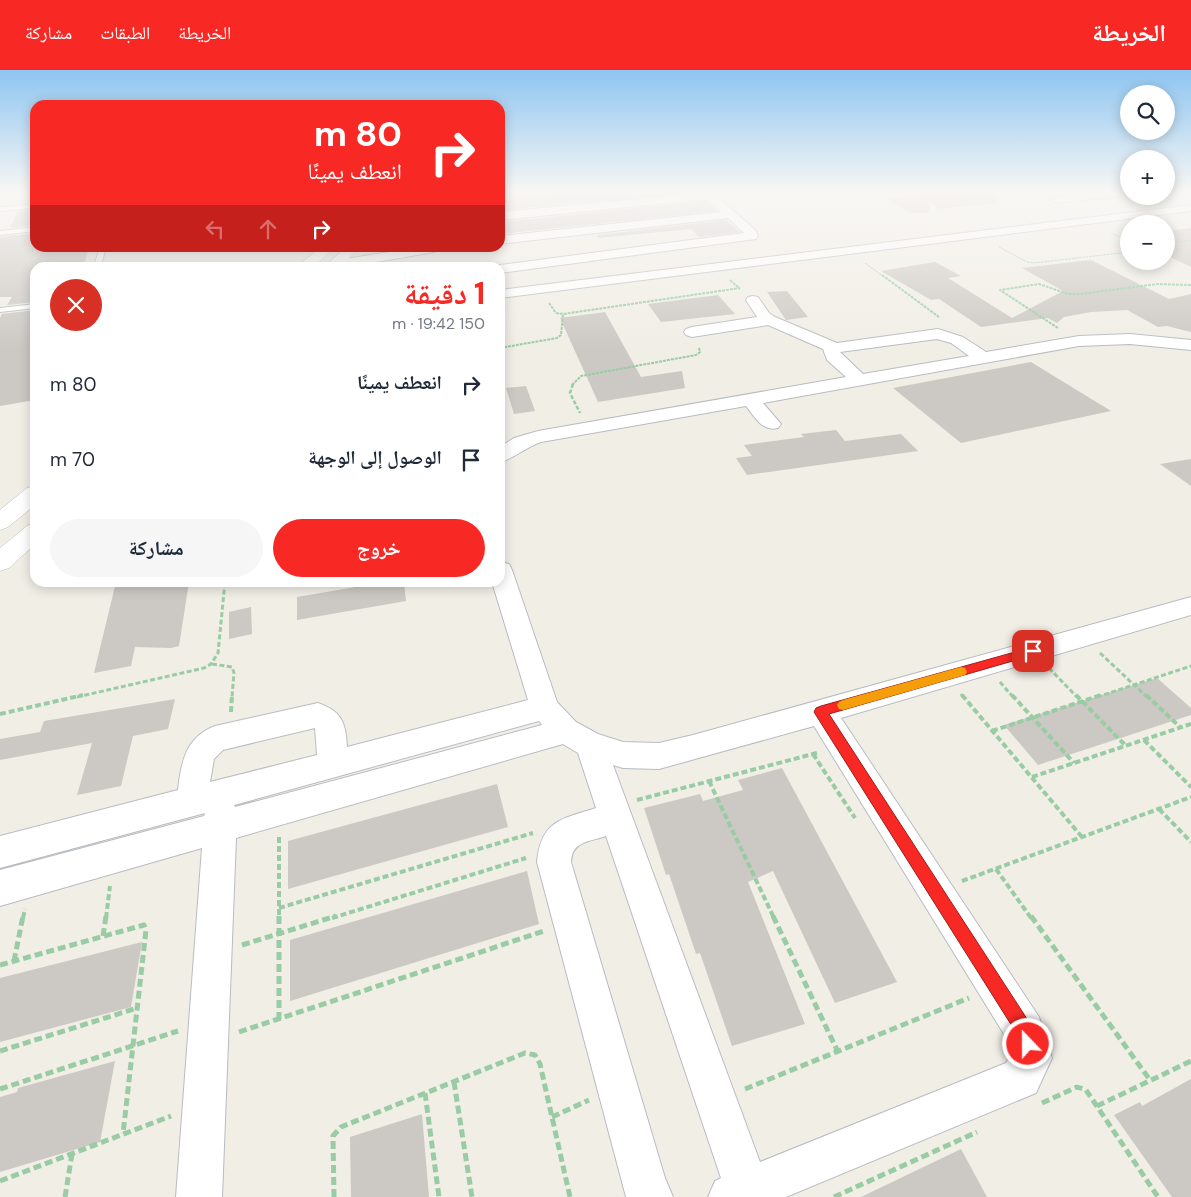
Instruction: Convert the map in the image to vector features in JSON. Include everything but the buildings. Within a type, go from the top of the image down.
[{"type":"street","points":[[634,244],[663,274]]},
{"type":"street","points":[[505,268],[696,244]]},
{"type":"street","points":[[505,293],[908,244]]},
{"type":"street","points":[[310,262],[322,252]]},
{"type":"street","points":[[336,262],[348,252]]},
{"type":"street","points":[[352,262],[401,252]]},
{"type":"street","points":[[753,300],[764,316],[770,320],[835,348],[932,334],[952,337],[983,358]]},
{"type":"street","points":[[692,332],[770,320]]},
{"type":"street","points":[[505,453],[521,442],[538,437],[1079,341],[1130,339],[1191,345]]},
{"type":"street","points":[[835,348],[830,353],[859,380]]},
{"type":"street","points":[[750,400],[771,424]]},
{"type":"street","points":[[0,522],[30,497]]},
{"type":"street","points":[[0,562],[30,535]]},
{"type":"street","points":[[505,582],[567,728],[625,812],[739,1193],[1021,1078],[1032,1058],[1025,1031],[821,712]]},
{"type":"street","points":[[0,888],[114,856],[211,807],[332,764],[567,728],[624,755],[660,756],[1191,606]]},
{"type":"street","points":[[199,1197],[213,954],[211,807],[199,754],[210,742],[312,715],[323,716],[330,727],[332,764]]},
{"type":"street","points":[[0,852],[211,807],[278,810],[567,728]]},
{"type":"street","points":[[625,812],[560,841],[554,862],[645,1189],[650,1197]]},
{"type":"lane","points":[[0,310],[30,307]]},
{"type":"path","points":[[994,244],[1031,263],[1120,253]]},
{"type":"path","points":[[848,251],[941,319],[952,337]]},
{"type":"path","points":[[717,267],[753,300]]},
{"type":"path","points":[[1079,341],[1000,290],[1039,284],[1062,292],[1080,294],[1157,284],[1191,285]]},
{"type":"path","points":[[542,289],[554,311],[563,314],[740,288]]},
{"type":"path","points":[[505,347],[557,338],[561,335],[563,314]]},
{"type":"path","points":[[588,428],[569,393],[569,387],[573,381],[581,376],[696,355],[700,350],[687,336],[692,332]]},
{"type":"path","points":[[0,720],[1,714],[204,668],[211,664],[218,653],[225,587]]},
{"type":"path","points":[[1083,637],[1180,727]]},
{"type":"path","points":[[1033,651],[1126,746]]},
{"type":"path","points":[[211,664],[232,667],[234,672],[228,736]]},
{"type":"path","points":[[984,665],[1074,763]]},
{"type":"path","points":[[992,731],[1191,666]]},
{"type":"path","points":[[946,676],[1082,837]]},
{"type":"path","points":[[1032,778],[1191,724]]},
{"type":"path","points":[[1144,740],[1191,787]]},
{"type":"path","points":[[625,812],[637,800],[841,746]]},
{"type":"path","points":[[709,781],[838,1052]]},
{"type":"path","points":[[936,891],[1191,797]]},
{"type":"path","points":[[1160,809],[1191,842]]},
{"type":"path","points":[[278,810],[279,1019]]},
{"type":"path","points":[[279,908],[539,831],[560,841]]},
{"type":"path","points":[[213,954],[560,841]]},
{"type":"path","points":[[103,936],[114,856]]},
{"type":"path","points":[[996,868],[1150,1080]]},
{"type":"path","points":[[14,961],[32,879]]},
{"type":"path","points":[[0,1089],[133,1045],[279,1019],[571,923]]},
{"type":"path","points":[[0,965],[144,925],[146,930],[123,1134]]},
{"type":"path","points":[[738,1088],[745,1090],[997,987]]},
{"type":"path","points":[[0,1051],[137,1008]]},
{"type":"path","points":[[334,1197],[332,1146],[333,1136],[341,1127],[525,1053],[535,1055],[540,1064],[570,1197]]},
{"type":"path","points":[[1098,1106],[1191,1060]]},
{"type":"path","points":[[454,1082],[472,1197]]},
{"type":"path","points":[[1032,1107],[1078,1087],[1086,1090],[1158,1197]]},
{"type":"path","points":[[552,1117],[617,1088]]},
{"type":"path","points":[[425,1094],[439,1197]]},
{"type":"path","points":[[0,1181],[204,1104]]},
{"type":"path","points":[[834,1197],[988,1128]]},
{"type":"path","points":[[65,1197],[72,1154]]},
{"type":"slow traffic","points":[[843,705],[961,672]]},
{"type":"route","points":[[1028,1044],[1025,1031],[821,712],[1033,651]]}]
